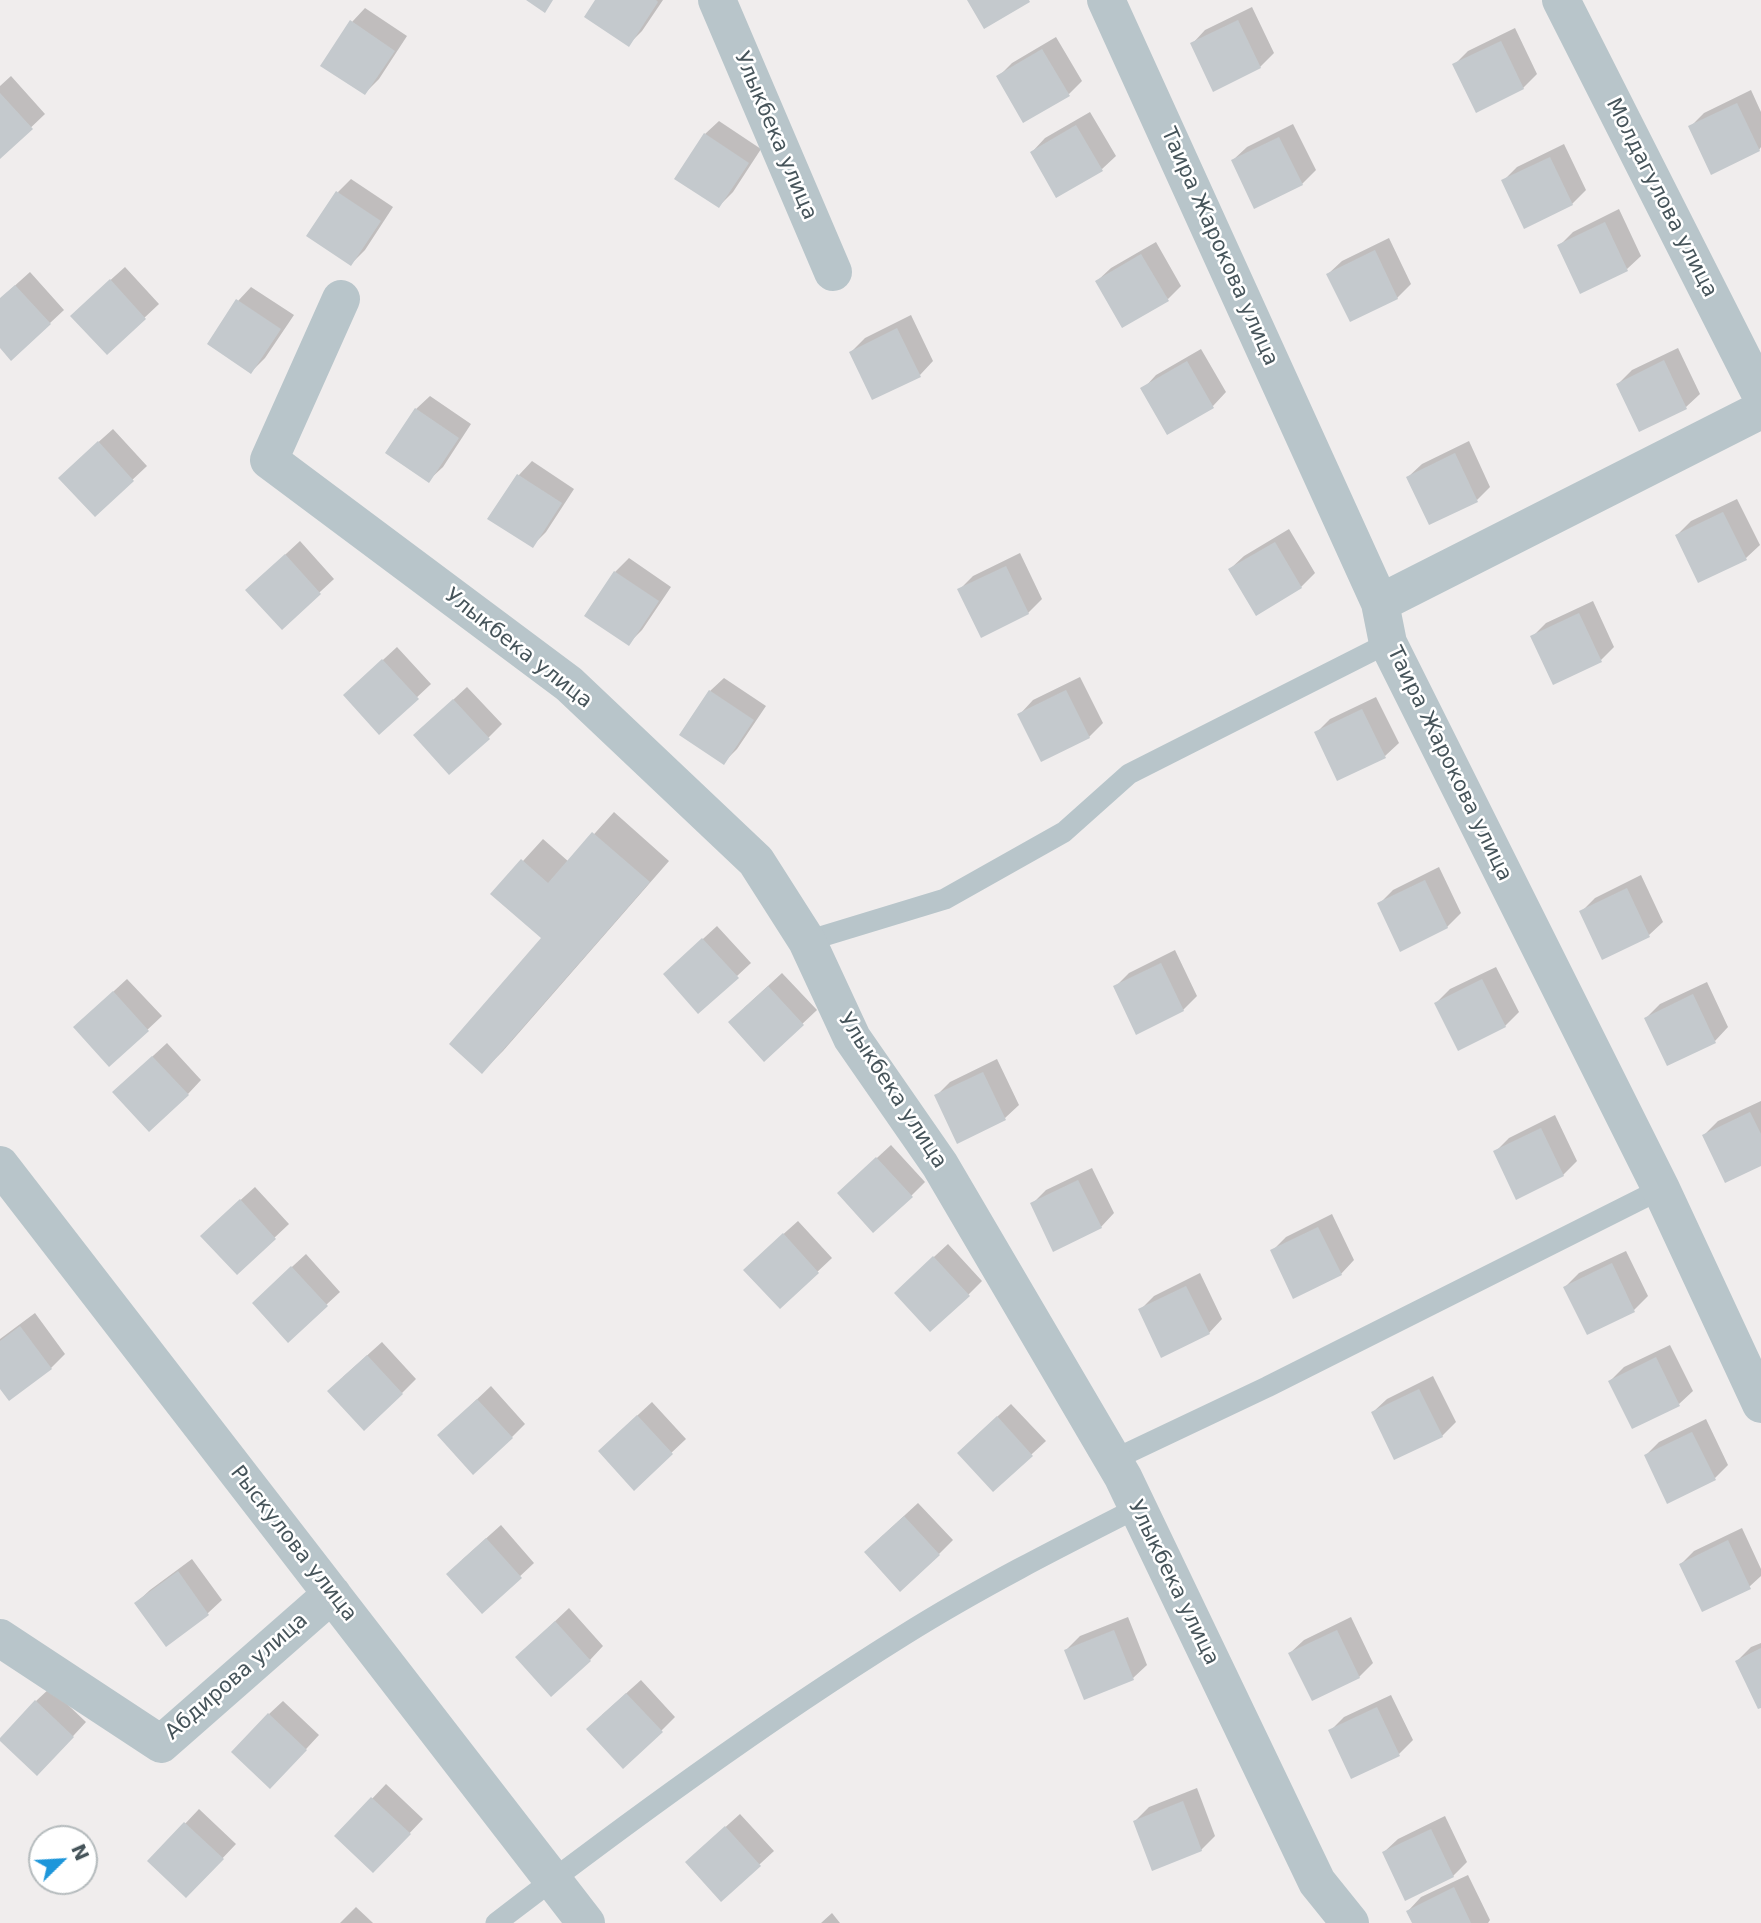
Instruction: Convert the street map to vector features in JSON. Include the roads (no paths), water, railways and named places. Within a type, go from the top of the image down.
[{"type":"street","name":"Улыкбека улица","points":[[717,0],[833,272]]},
{"type":"street","name":"Таира Жарокова улица","points":[[1106,0],[1380,603],[1388,643],[1661,1189],[1761,1404]]},
{"type":"street","name":"Молдагулова улица","points":[[1561,0],[1761,396]]},
{"type":"street","name":"Улыкбека улица","points":[[341,299],[269,460],[569,684],[756,861],[807,941],[852,1038],[940,1165],[1113,1460],[1317,1882],[1350,1923]]},
{"type":"street","points":[[1380,603],[1761,410]]},
{"type":"street","name":"Рыскулова улица","points":[[0,1165],[586,1923]]},
{"type":"street","name":"Абдирова улица","points":[[0,1638],[161,1744],[332,1594]]},
{"type":"lane","points":[[807,941],[945,898],[1064,831],[1129,774],[1388,643]]},
{"type":"lane","points":[[1113,1460],[1291,1375],[1661,1189]]},
{"type":"lane","points":[[496,1923],[715,1762],[904,1635],[1010,1573],[1137,1508]]}]
